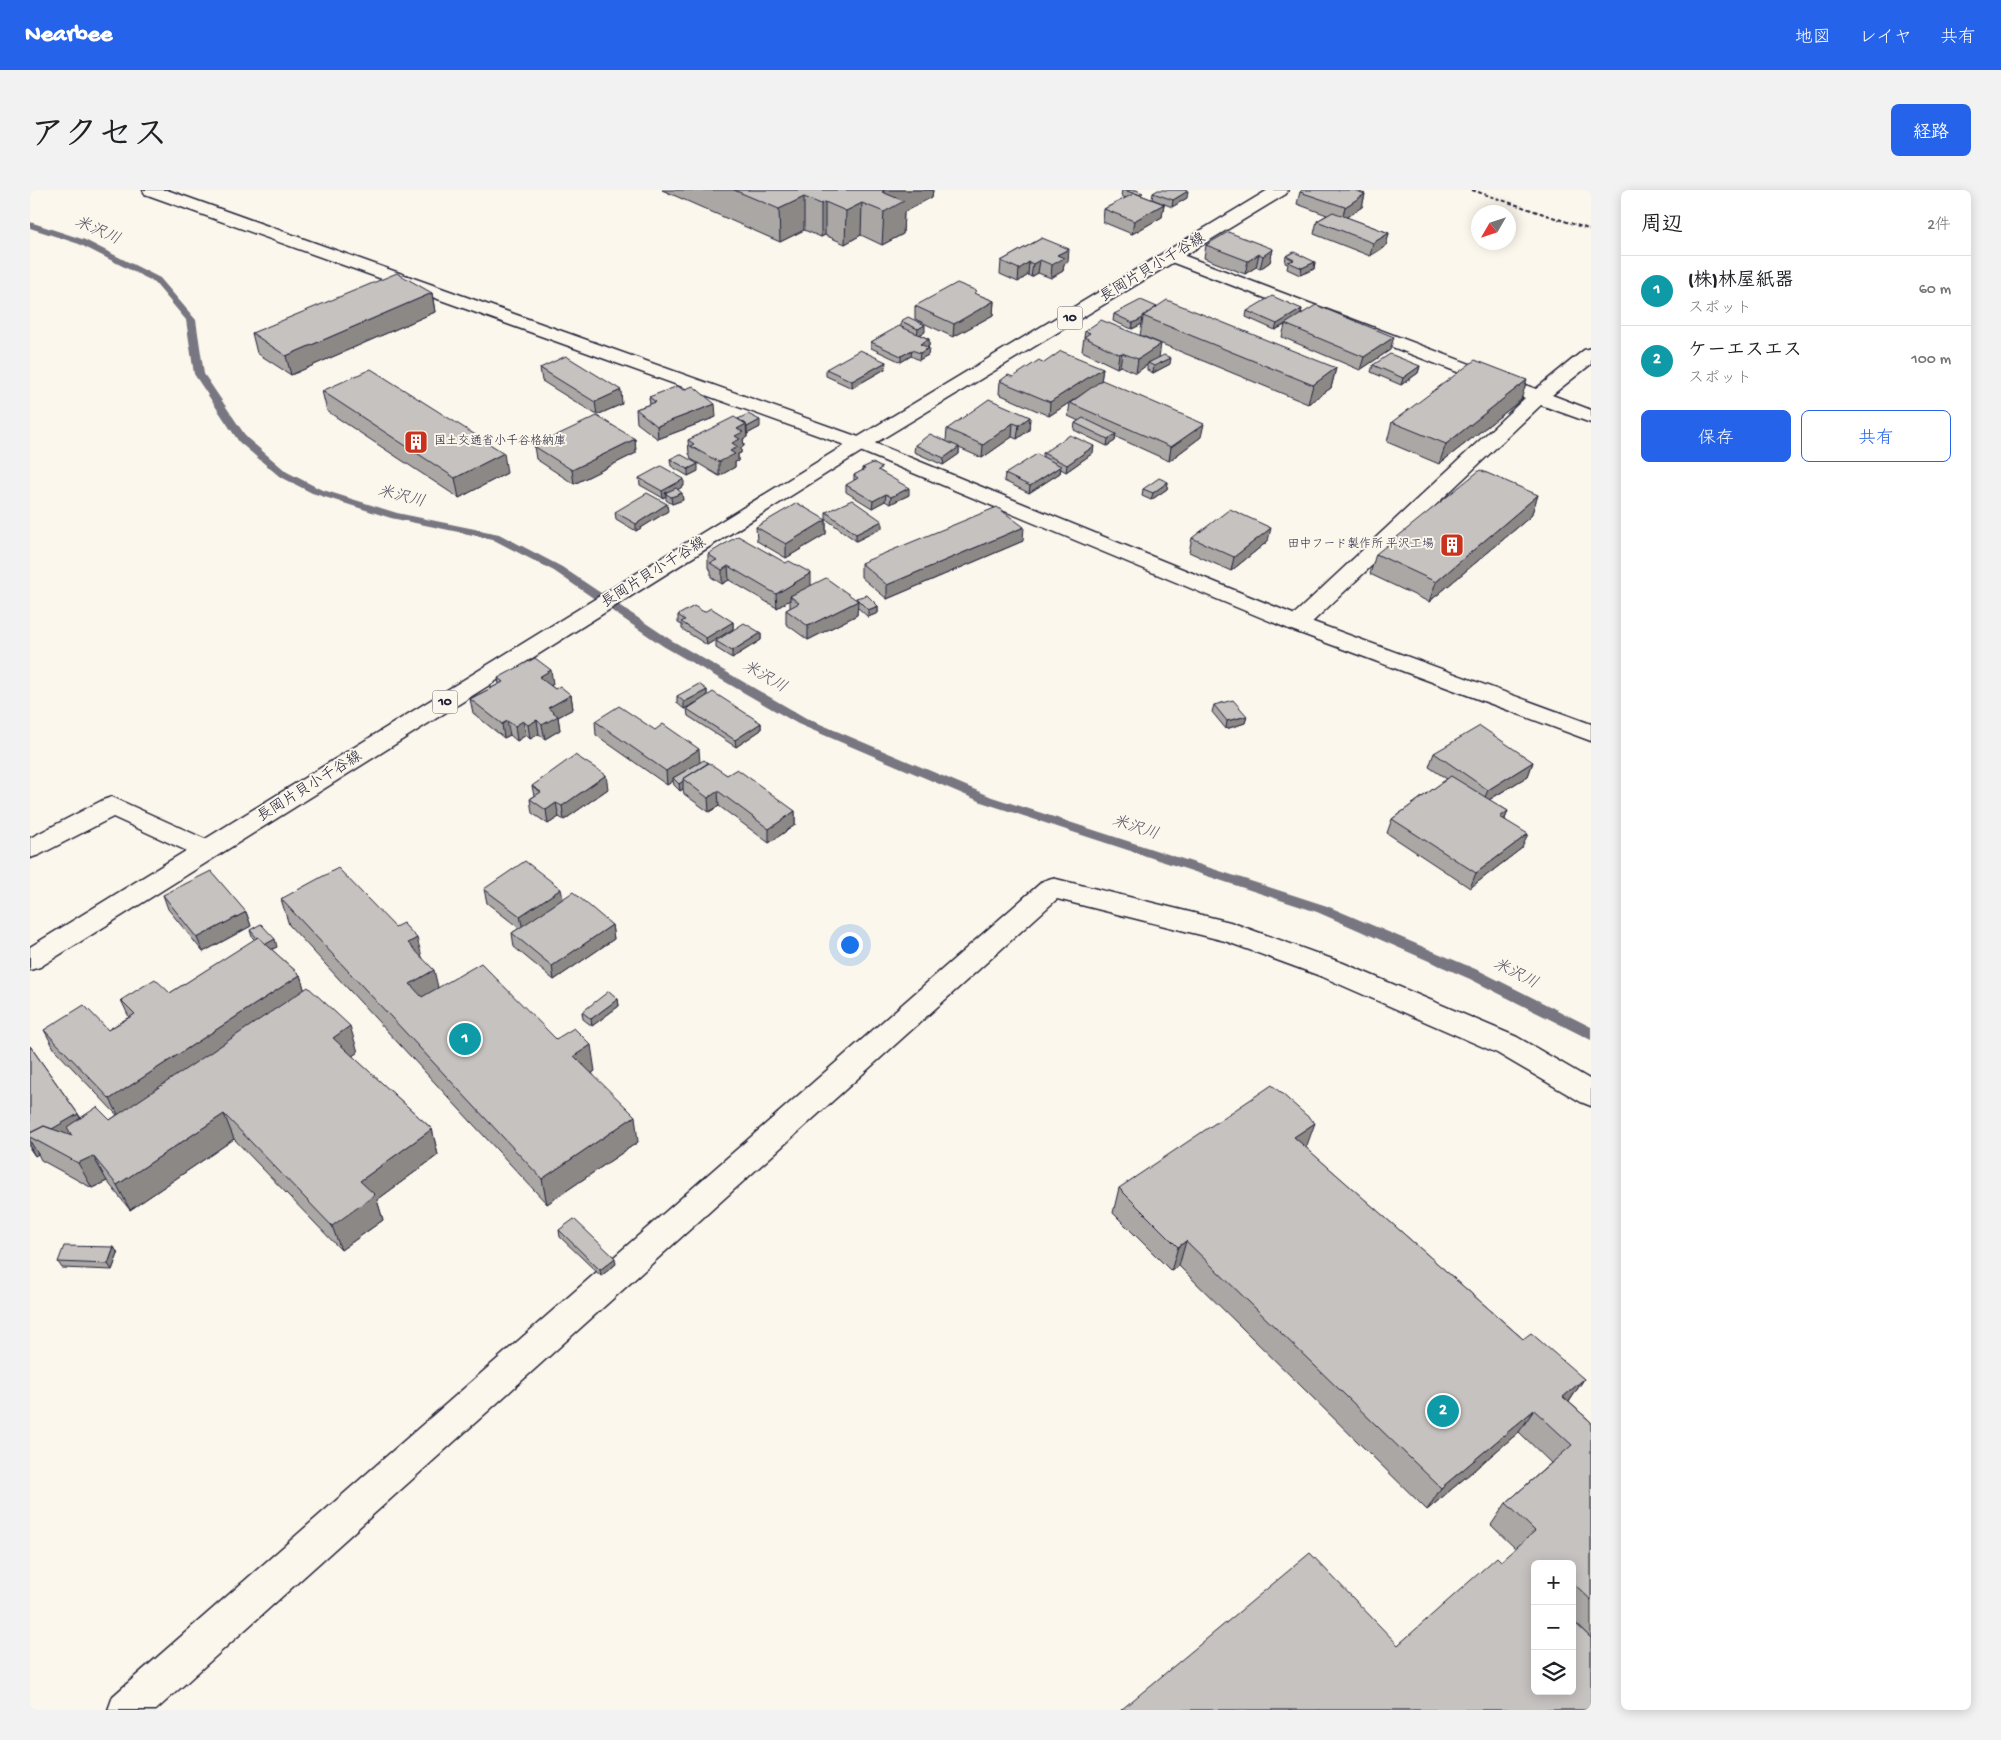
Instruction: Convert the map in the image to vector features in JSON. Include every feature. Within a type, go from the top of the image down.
[{"type":"street","points":[[151,190],[860,444],[1297,624],[1591,734]]},
{"type":"street","name":"長岡片貝小千谷線","points":[[30,960],[860,444],[1280,190]]},
{"type":"street","points":[[1172,256],[1591,417]]},
{"type":"street","points":[[1297,624],[1538,397],[1591,354]]},
{"type":"street","points":[[30,850],[112,806],[208,850]]},
{"type":"street","points":[[127,1710],[1052,888],[1230,932],[1333,970],[1507,1045],[1591,1094]]},
{"type":"path","points":[[1472,190],[1591,230]]},
{"type":"building","points":[[734,190],[885,190],[882,192],[904,201],[884,212],[862,203],[846,211],[825,202],[821,204],[804,197],[779,209]]},
{"type":"building","points":[[1123,190],[1136,190],[1143,193],[1140,195]]},
{"type":"building","points":[[1158,190],[1188,191],[1173,200],[1153,193]]},
{"type":"building","points":[[1302,190],[1354,190],[1365,194],[1345,207],[1300,192]]},
{"type":"building","points":[[1135,193],[1164,204],[1134,221],[1104,209]]},
{"type":"building","points":[[1333,212],[1389,233],[1373,243],[1317,221]]},
{"type":"building","points":[[1228,232],[1273,249],[1263,256],[1259,254],[1248,261],[1206,245]]},
{"type":"building","points":[[1042,238],[1069,249],[1057,255],[1064,258],[1052,265],[1040,260],[1033,264],[1029,262],[1019,269],[1001,261]]},
{"type":"building","points":[[1294,252],[1315,262],[1302,268],[1288,262],[1294,260],[1286,256]]},
{"type":"building","points":[[397,273],[432,293],[286,356],[252,333]]},
{"type":"building","points":[[957,283],[977,291],[974,293],[994,301],[954,324],[915,306]]},
{"type":"building","points":[[1272,296],[1302,309],[1277,324],[1247,311]]},
{"type":"building","points":[[1141,300],[1157,307],[1133,323],[1114,314]]},
{"type":"building","points":[[1167,300],[1336,368],[1313,385],[1143,316]]},
{"type":"building","points":[[1316,305],[1394,337],[1364,357],[1285,324]]},
{"type":"building","points":[[908,317],[925,325],[918,329],[901,321]]},
{"type":"building","points":[[1101,320],[1161,344],[1138,359],[1122,353],[1119,354],[1084,337],[1090,333],[1085,331]]},
{"type":"building","points":[[899,326],[929,339],[920,344],[929,348],[920,353],[912,350],[901,356],[871,342]]},
{"type":"building","points":[[860,350],[886,362],[852,381],[826,369]]},
{"type":"building","points":[[1061,351],[1103,368],[1050,402],[1000,381],[1008,375],[1013,377],[1039,360],[1044,363]]},
{"type":"building","points":[[1390,354],[1420,366],[1403,378],[1373,365]]},
{"type":"building","points":[[1164,355],[1171,358],[1154,366],[1148,363]]},
{"type":"building","points":[[566,356],[621,390],[595,402],[540,368]]},
{"type":"building","points":[[1475,360],[1527,380],[1446,444],[1392,422]]},
{"type":"building","points":[[371,369],[504,453],[455,478],[322,391]]},
{"type":"building","points":[[1102,380],[1204,424],[1171,447],[1070,403]]},
{"type":"building","points":[[678,386],[683,390],[693,386],[715,404],[657,426],[636,409],[656,402],[649,397]]},
{"type":"building","points":[[989,399],[1030,417],[1019,425],[1013,423],[983,445],[947,429]]},
{"type":"building","points":[[748,414],[760,420],[747,427],[746,424],[738,419]]},
{"type":"building","points":[[597,416],[635,439],[572,470],[534,446]]},
{"type":"building","points":[[734,417],[746,424],[737,429],[743,432],[735,436],[740,439],[732,443],[738,447],[730,451],[735,454],[719,462],[690,446],[694,444],[688,440]]},
{"type":"building","points":[[1083,418],[1116,434],[1108,439],[1075,423]]},
{"type":"building","points":[[930,434],[959,447],[944,458],[915,445]]},
{"type":"building","points":[[1070,435],[1094,446],[1067,465],[1043,453]]},
{"type":"building","points":[[680,454],[698,464],[688,469],[670,459]]},
{"type":"building","points":[[1037,454],[1061,466],[1030,486],[1005,474]]},
{"type":"building","points":[[873,463],[882,468],[878,470],[909,488],[891,497],[886,494],[873,501],[846,485],[858,478],[854,475],[865,469],[862,468]]},
{"type":"building","points":[[661,466],[684,479],[662,491],[639,478]]},
{"type":"building","name":"田中フード製作所 平沢工場","points":[[1480,470],[1538,495],[1436,582],[1376,554]]},
{"type":"building","points":[[1159,478],[1168,482],[1153,493],[1143,489]]},
{"type":"building","points":[[676,488],[682,493],[671,497],[665,493]]},
{"type":"building","points":[[647,493],[667,504],[636,524],[615,512]]},
{"type":"building","points":[[852,500],[882,521],[856,534],[826,512]]},
{"type":"building","points":[[797,503],[826,520],[786,544],[756,527]]},
{"type":"building","points":[[997,507],[1024,527],[887,585],[861,563]]},
{"type":"building","points":[[1230,509],[1271,528],[1234,557],[1192,538]]},
{"type":"building","points":[[738,536],[786,563],[789,561],[811,573],[776,594],[728,566],[722,570],[710,563],[717,560],[708,554]]},
{"type":"building","points":[[826,578],[858,601],[808,626],[786,610],[799,603],[790,596]]},
{"type":"building","points":[[867,595],[878,606],[868,610],[856,598]]},
{"type":"building","points":[[694,606],[704,612],[711,608],[733,622],[706,638],[681,622],[685,620],[678,615]]},
{"type":"building","points":[[744,623],[761,633],[732,651],[716,641]]},
{"type":"building","points":[[535,658],[551,670],[539,677],[555,689],[560,686],[571,695],[548,708],[558,716],[542,725],[537,720],[528,725],[523,721],[515,726],[507,721],[502,724],[470,699],[503,682],[498,678]]},
{"type":"building","points":[[699,684],[707,690],[684,702],[677,696]]},
{"type":"building","points":[[713,692],[761,723],[735,740],[687,709]]},
{"type":"building","points":[[1233,700],[1247,716],[1227,721],[1214,705]]},
{"type":"building","points":[[619,706],[655,730],[663,724],[699,749],[666,771],[595,721]]},
{"type":"building","points":[[1480,726],[1533,762],[1488,790],[1434,753]]},
{"type":"building","points":[[575,755],[606,775],[562,806],[556,803],[546,810],[530,799],[541,792],[532,786]]},
{"type":"building","points":[[704,760],[708,763],[683,779],[679,784],[673,778]]},
{"type":"building","points":[[709,763],[727,775],[737,769],[795,811],[769,829],[718,791],[708,798],[683,779]]},
{"type":"building","points":[[1451,776],[1508,811],[1500,817],[1528,834],[1476,873],[1392,819]]},
{"type":"building","points":[[525,861],[561,889],[520,916],[484,889]]},
{"type":"building","points":[[338,868],[395,927],[403,923],[417,938],[408,943],[434,970],[410,984],[422,997],[481,963],[556,1039],[574,1028],[591,1045],[574,1056],[635,1116],[542,1179],[281,899]]},
{"type":"building","points":[[211,871],[246,912],[197,938],[163,895]]},
{"type":"building","points":[[573,892],[612,925],[552,966],[512,933]]},
{"type":"building","points":[[261,924],[275,939],[266,944],[250,930]]},
{"type":"building","points":[[258,937],[300,975],[110,1099],[44,1030],[84,1005],[108,1030],[135,1014],[121,1000],[155,979],[170,993]]},
{"type":"building","points":[[308,987],[350,1026],[333,1038],[432,1129],[360,1181],[375,1195],[332,1226],[224,1114],[117,1185],[93,1156],[78,1163],[30,1137],[30,1133],[44,1126],[72,1136],[67,1127],[97,1107],[110,1120]]},
{"type":"building","points":[[609,991],[618,999],[591,1019],[582,1012]]},
{"type":"building","points":[[30,1046],[78,1114],[52,1129],[44,1126],[30,1133]]},
{"type":"building","points":[[1272,1085],[1315,1123],[1294,1137],[1523,1339],[1531,1333],[1584,1379],[1563,1397],[1591,1422],[1591,1600],[1576,1586],[1576,1560],[1531,1560],[1531,1695],[1576,1695],[1576,1624],[1591,1638],[1591,1706],[1587,1710],[1121,1710],[1310,1553],[1398,1645],[1497,1557],[1501,1561],[1535,1531],[1506,1503],[1572,1445],[1534,1410],[1441,1488],[1186,1241],[1178,1247],[1119,1188]]},
{"type":"building","points":[[574,1219],[615,1258],[600,1270],[559,1230]]},
{"type":"building","points":[[64,1246],[114,1247],[108,1264],[58,1262]]},
{"type":"waterway","name":"米沢川","points":[[30,225],[82,242],[157,280],[191,320],[199,374],[243,440],[283,474],[316,491],[395,516],[495,536],[558,569],[667,643],[802,721],[988,800],[1322,909],[1475,975],[1591,1034]]},
{"type":"place","name":"国土交通省小千谷格納庫","points":[[416,442]]},
{"type":"place","name":"田中フード製作所 平沢工場","points":[[1452,545]]},
{"type":"place","name":"(株)林屋紙器","points":[[465,1039]]},
{"type":"place","name":"ケーエスエス","points":[[1443,1411]]}]
